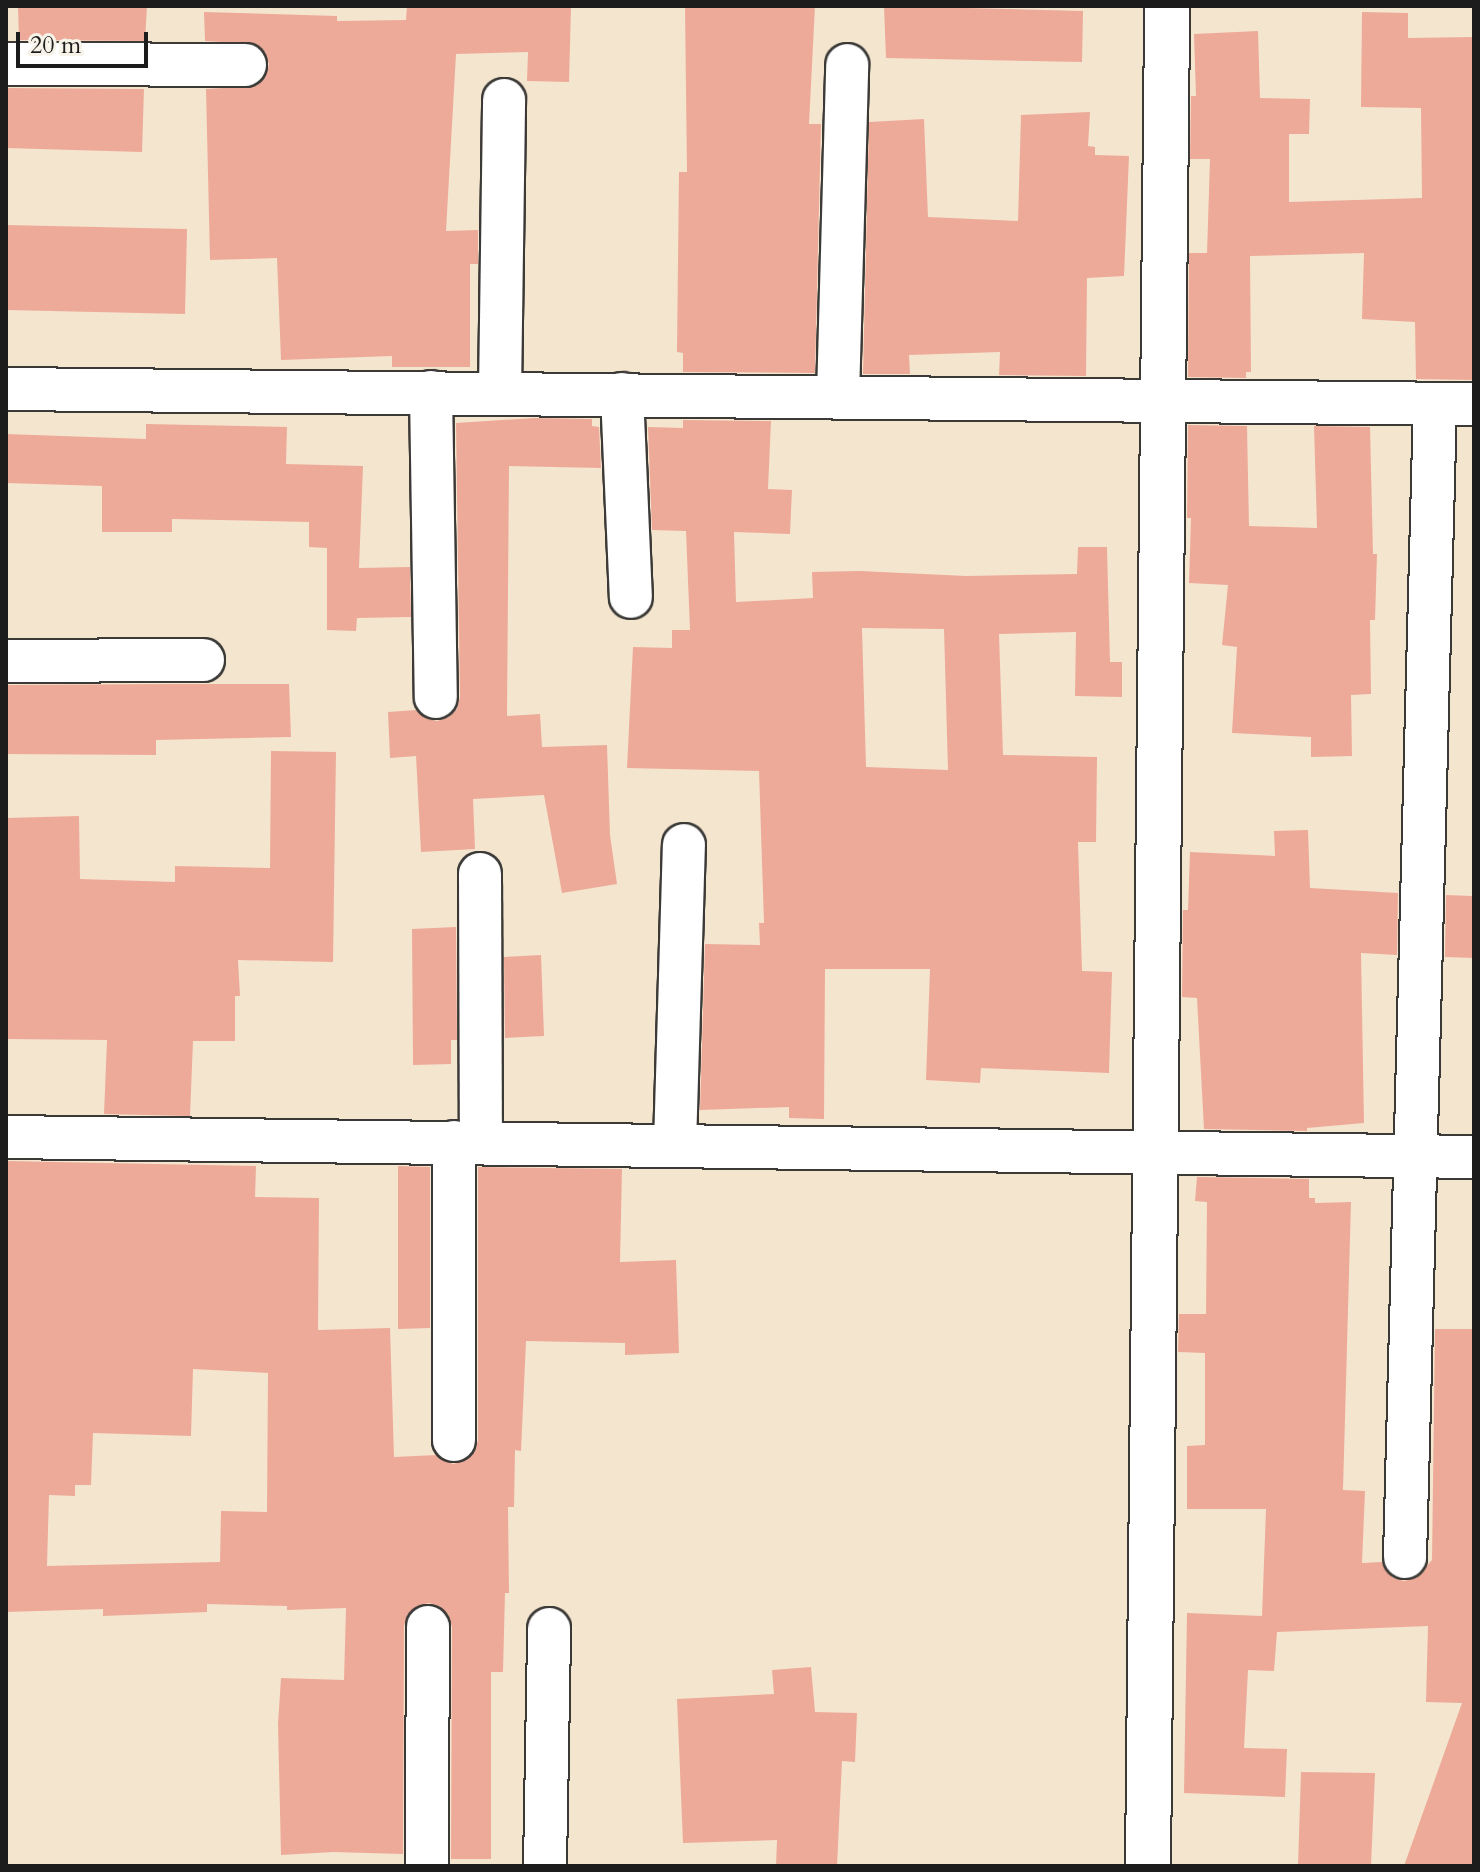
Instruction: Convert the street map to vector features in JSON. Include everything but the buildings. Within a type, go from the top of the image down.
[{"type":"street","points":[[1148,1866],[1167,6]]},
{"type":"street","points":[[6,64],[245,65]]},
{"type":"street","points":[[838,396],[847,65]]},
{"type":"street","points":[[500,393],[504,100]]},
{"type":"street","points":[[6,389],[1454,404],[1415,1158],[1405,1557]]},
{"type":"street","points":[[431,392],[436,697]]},
{"type":"street","points":[[622,394],[631,597]]},
{"type":"street","points":[[6,661],[203,660]]},
{"type":"street","points":[[675,1145],[684,845]]},
{"type":"street","points":[[454,1440],[480,874]]},
{"type":"street","points":[[6,1137],[1155,1150],[1474,1157]]},
{"type":"street","points":[[427,1866],[428,1627]]},
{"type":"street","points":[[545,1866],[549,1629]]}]
